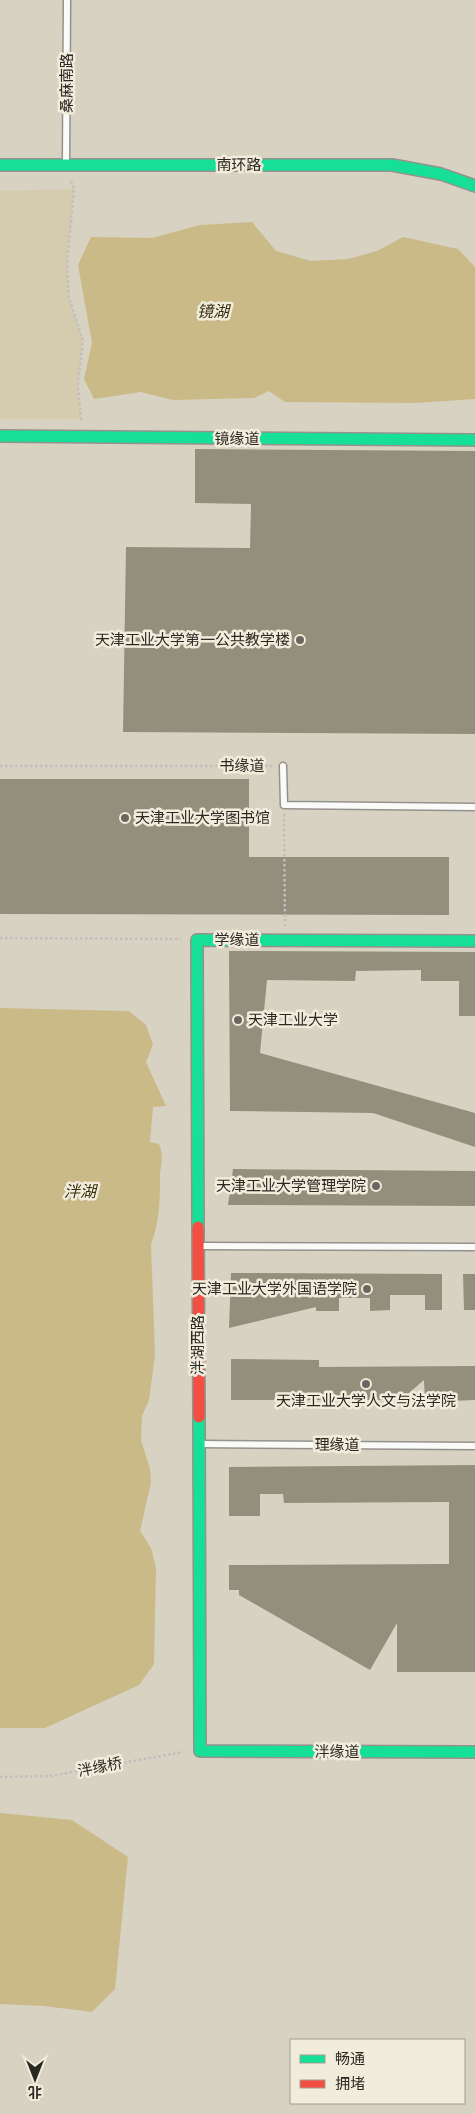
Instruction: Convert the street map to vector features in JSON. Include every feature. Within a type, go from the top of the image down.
[{"type":"street","name":"南环路","points":[[0,166],[392,165],[440,174],[475,186]]},
{"type":"street","name":"镜缘道","points":[[0,436],[475,440]]},
{"type":"street","name":"学缘道","points":[[197,940],[475,941]]},
{"type":"street","name":"泮湖西路","points":[[197,940],[200,1750]]},
{"type":"street","name":"泮缘道","points":[[200,1750],[475,1752]]},
{"type":"lane","name":"桑麻南路","points":[[66,165],[67,0]]},
{"type":"lane","name":"书缘道","points":[[283,766],[284,805]]},
{"type":"lane","points":[[284,805],[475,807]]},
{"type":"lane","points":[[197,1246],[475,1247]]},
{"type":"lane","name":"理缘道","points":[[198,1444],[475,1446]]},
{"type":"path","points":[[66,165],[74,189],[67,264],[69,298],[84,341],[78,384],[81,420],[85,438]]},
{"type":"path","name":"书缘道","points":[[0,766],[283,766]]},
{"type":"path","points":[[284,805],[285,940]]},
{"type":"path","name":"学缘道","points":[[0,938],[197,940]]},
{"type":"path","name":"泮缘桥","points":[[0,1777],[50,1776],[190,1750],[200,1750]]},
{"type":"shaded area","name":"天津工业大学","points":[[0,0],[475,0],[475,2114],[0,2114]]},
{"type":"shaded area","points":[[74,189],[67,264],[69,298],[83,341],[78,384],[81,419],[0,419],[0,191]]},
{"type":"water","name":"镜湖","points":[[252,222],[276,251],[311,261],[348,259],[377,251],[403,237],[458,249],[475,267],[475,399],[414,403],[285,402],[269,391],[254,398],[173,400],[141,392],[94,399],[84,379],[92,343],[78,265],[91,237],[152,238],[200,225]]},
{"type":"water","name":"泮湖","points":[[0,1008],[129,1011],[146,1025],[153,1045],[146,1062],[166,1106],[153,1107],[150,1142],[159,1144],[162,1160],[158,1218],[151,1244],[155,1355],[149,1400],[142,1416],[141,1440],[150,1469],[151,1482],[140,1531],[151,1548],[156,1568],[154,1664],[139,1685],[45,1728],[0,1728]]},
{"type":"water","points":[[0,1813],[72,1820],[128,1857],[115,1989],[92,2012],[44,2006],[0,2004]]},
{"type":"building","name":"天津工业大学第一公共教学楼","points":[[195,449],[475,451],[475,734],[123,732],[126,547],[250,548],[251,504],[195,503]]},
{"type":"building","name":"天津工业大学图书馆","points":[[0,779],[249,779],[249,857],[449,857],[449,915],[0,914]]},
{"type":"building","points":[[229,951],[475,952],[475,1016],[459,1016],[459,981],[421,981],[421,970],[356,971],[355,981],[267,980],[260,1053],[475,1113],[475,1147],[373,1113],[230,1111]]},
{"type":"building","points":[[233,1169],[475,1171],[475,1206],[228,1205]]},
{"type":"building","points":[[231,1273],[442,1274],[442,1310],[425,1310],[425,1295],[390,1295],[390,1310],[370,1311],[370,1298],[339,1298],[339,1311],[316,1311],[316,1307],[229,1328]]},
{"type":"building","points":[[463,1274],[475,1274],[475,1310],[464,1310]]},
{"type":"building","points":[[231,1359],[319,1360],[319,1367],[475,1366],[475,1400],[425,1402],[424,1380],[401,1400],[231,1400]]},
{"type":"building","points":[[475,1465],[475,1672],[397,1672],[397,1623],[370,1670],[239,1595],[239,1590],[229,1590],[229,1565],[449,1564],[449,1502],[284,1503],[283,1494],[260,1494],[260,1516],[229,1516],[229,1467]]},
{"type":"traffic: fast","points":[[0,165],[392,165],[441,174],[475,186]]},
{"type":"traffic: fast","points":[[0,436],[475,440]]},
{"type":"traffic: fast","points":[[198,1227],[197,940],[475,941]]},
{"type":"traffic: fast","points":[[199,1417],[200,1751],[475,1752]]},
{"type":"traffic: jam","points":[[198,1227],[199,1417]]},
{"type":"place","name":"天津工业大学第一公共教学楼","points":[[300,640]]},
{"type":"place","name":"天津工业大学图书馆","points":[[125,818]]},
{"type":"place","name":"天津工业大学","points":[[238,1020]]},
{"type":"place","name":"天津工业大学管理学院","points":[[376,1186]]},
{"type":"place","name":"天津工业大学外国语学院","points":[[367,1289]]},
{"type":"place","name":"天津工业大学人文与法学院","points":[[366,1384]]}]
